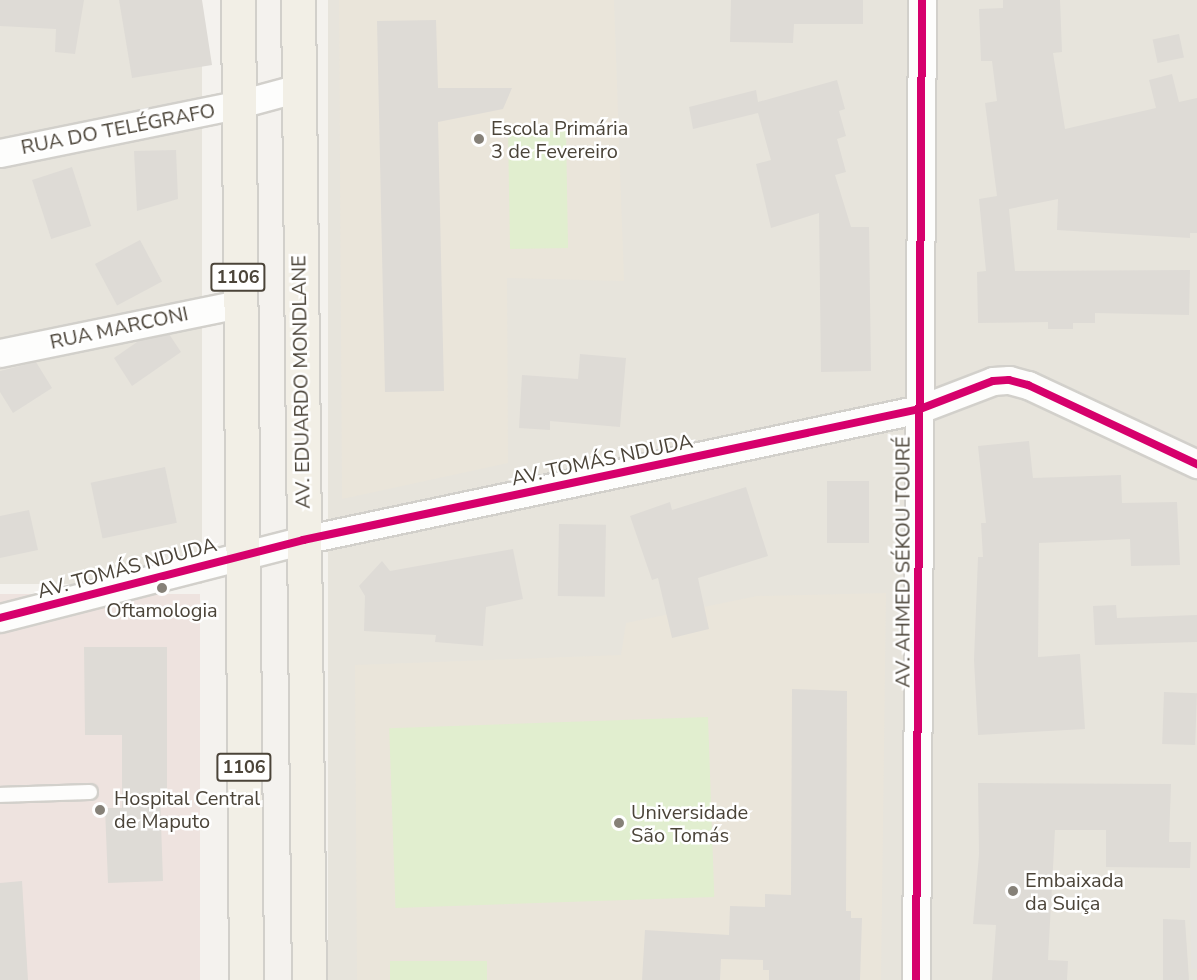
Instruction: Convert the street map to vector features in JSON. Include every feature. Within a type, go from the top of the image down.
[{"type":"main road","name":"1106","points":[[238,0],[236,105],[246,980]]},
{"type":"main road","name":"AV. EDUARDO MONDLANE","points":[[298,0],[303,540],[308,639],[309,980]]},
{"type":"street","name":"AV. AHMED SÉKOU TOURÉ","points":[[916,980],[922,0]]},
{"type":"street","name":"RUA DO TELÉGRAFO","points":[[0,153],[236,105],[299,88]]},
{"type":"street","name":"RUA MARCONI","points":[[0,353],[239,304]]},
{"type":"street","name":"AV. TOMÁS NDUDA","points":[[0,618],[303,540],[920,409],[993,381],[1009,380],[1197,464]]},
{"type":"lane","points":[[0,795],[90,792]]},
{"type":"shaded area","points":[[0,0],[202,0],[202,584],[0,584]]},
{"type":"shaded area","points":[[328,0],[1197,0],[1197,980],[328,980]]},
{"type":"shaded area","name":"Escola Primária 3 de Fevereiro","points":[[339,0],[614,0],[624,281],[507,278],[508,463],[342,499]]},
{"type":"shaded area","name":"Universidade São Tomás","points":[[886,593],[881,980],[357,980],[355,665],[621,655],[626,623],[757,596]]},
{"type":"shaded area","name":"Hospital Central de Maputo","points":[[0,594],[200,594],[200,980],[0,980]]},
{"type":"shaded area","points":[[1190,870],[1197,870],[1197,969],[1191,969]]},
{"type":"green space","points":[[566,131],[568,248],[510,249],[508,132]]},
{"type":"green space","points":[[708,717],[714,897],[395,908],[389,728]]},
{"type":"green space","points":[[390,961],[487,961],[487,980],[390,980]]},
{"type":"building","points":[[0,0],[84,0],[75,54],[55,52],[56,29],[0,26]]},
{"type":"building","points":[[119,0],[202,0],[212,65],[132,78]]},
{"type":"building","points":[[731,0],[863,0],[863,24],[794,24],[793,43],[730,42]]},
{"type":"building","points":[[1003,0],[1060,0],[1062,52],[1053,53],[1065,129],[1156,108],[1149,80],[1172,74],[1179,102],[1197,98],[1197,233],[1190,233],[1190,238],[1057,230],[1058,199],[1009,209],[1015,271],[1190,270],[1189,315],[1095,313],[1095,323],[1073,323],[1073,329],[1048,329],[1048,322],[978,323],[977,272],[986,271],[979,199],[997,196],[985,103],[997,101],[992,61],[981,61],[979,9],[1003,8]]},
{"type":"building","points":[[436,20],[438,88],[512,88],[503,109],[438,122],[444,391],[385,392],[377,21]]},
{"type":"building","points":[[1179,34],[1184,57],[1158,63],[1153,40]]},
{"type":"building","points":[[837,80],[845,109],[839,111],[846,136],[837,139],[846,172],[835,175],[851,227],[869,227],[871,371],[821,372],[819,213],[771,228],[756,164],[771,160],[758,113],[693,129],[689,107],[756,90],[758,102]]},
{"type":"building","points":[[176,150],[178,199],[137,211],[134,151]]},
{"type":"building","points":[[72,167],[91,226],[51,239],[32,180]]},
{"type":"building","points":[[140,240],[162,281],[117,305],[95,264]]},
{"type":"building","points":[[169,334],[181,352],[132,386],[114,358],[140,340]]},
{"type":"building","points":[[580,354],[626,358],[620,427],[550,421],[550,430],[519,428],[522,375],[578,379]]},
{"type":"building","points":[[36,362],[52,388],[13,413],[0,392],[0,371]]},
{"type":"building","points":[[1029,441],[1033,478],[1121,475],[1122,503],[1177,502],[1180,565],[1131,566],[1130,539],[1039,543],[1038,657],[1080,654],[1085,729],[978,735],[974,660],[978,557],[983,557],[981,523],[986,523],[978,446]]},
{"type":"building","points":[[165,467],[177,523],[103,539],[91,483]]},
{"type":"building","points":[[827,481],[869,481],[869,543],[827,543]]},
{"type":"building","points":[[746,487],[768,556],[698,578],[709,629],[672,638],[658,578],[652,580],[630,516],[670,502],[672,510]]},
{"type":"building","points":[[29,510],[38,550],[0,558],[0,516]]},
{"type":"building","points":[[559,524],[606,525],[605,597],[558,596]]},
{"type":"building","points":[[513,549],[523,599],[486,607],[483,646],[435,642],[436,635],[364,631],[365,596],[359,586],[382,561],[390,571]]},
{"type":"building","points":[[1116,605],[1117,618],[1197,615],[1197,642],[1095,645],[1093,606]]},
{"type":"building","points":[[84,647],[167,647],[167,794],[160,794],[163,881],[108,883],[105,808],[122,808],[122,735],[85,735]]},
{"type":"building","points":[[792,689],[847,691],[846,911],[851,911],[851,918],[862,918],[860,980],[769,980],[769,970],[763,970],[763,960],[721,959],[720,980],[642,980],[645,930],[729,935],[730,906],[765,907],[765,894],[791,895]]},
{"type":"building","points":[[1164,692],[1197,693],[1195,745],[1162,744]]},
{"type":"building","points":[[978,783],[1171,784],[1169,842],[1191,842],[1190,868],[1106,867],[1106,830],[1055,830],[1048,960],[1068,961],[1067,980],[992,980],[996,925],[973,924],[979,854]]},
{"type":"building","points":[[22,881],[28,980],[0,980],[0,883]]},
{"type":"building","points":[[1163,919],[1185,920],[1189,980],[1163,980]]},
{"type":"cycle path","points":[[916,980],[922,0]]},
{"type":"cycle path","points":[[0,618],[303,540],[920,409],[993,381],[1009,380],[1028,385],[1197,464]]},
{"type":"place","name":"Escola Primária 3 de Fevereiro","points":[[479,139]]},
{"type":"place","name":"Oftamologia","points":[[162,588]]},
{"type":"place","name":"Hospital Central de Maputo","points":[[100,810]]},
{"type":"place","name":"Universidade São Tomás","points":[[619,823]]},
{"type":"place","name":"Embaixada da Suiça","points":[[1013,891]]}]
